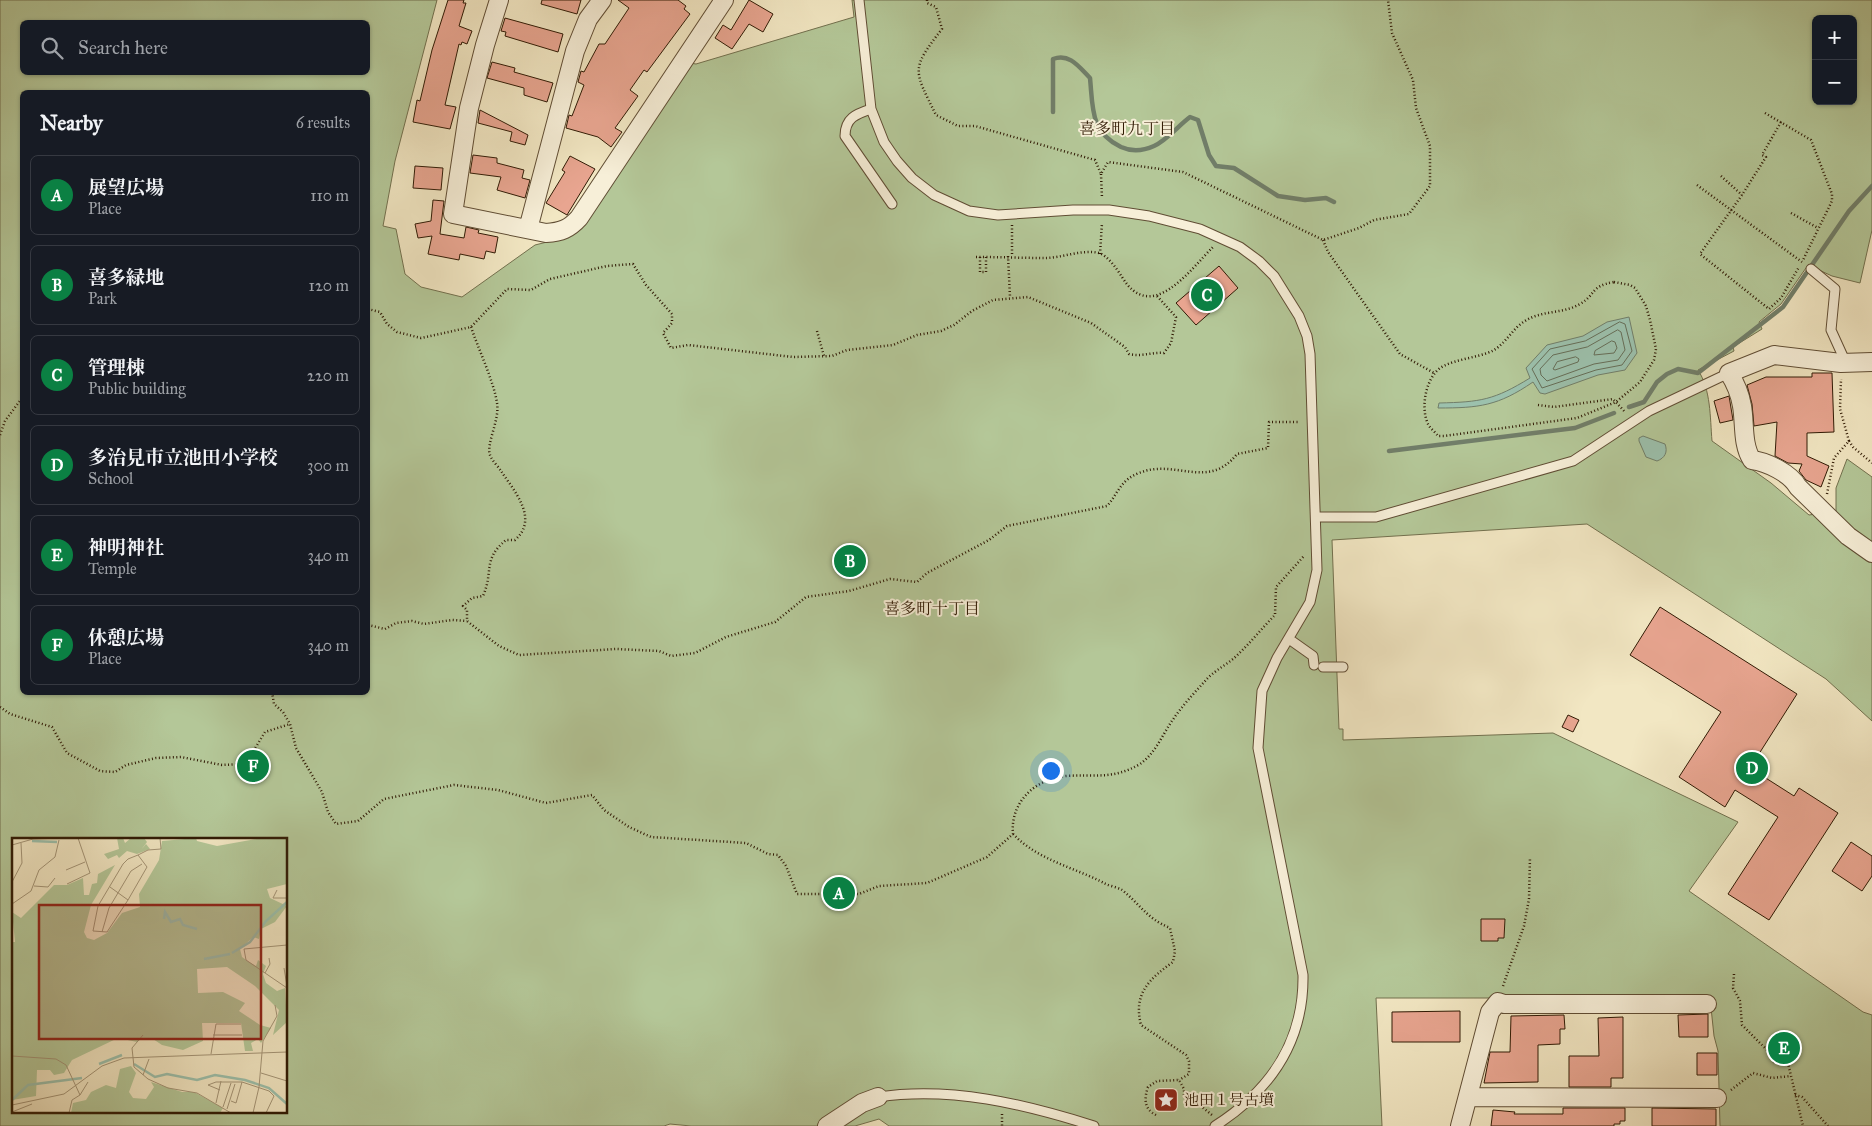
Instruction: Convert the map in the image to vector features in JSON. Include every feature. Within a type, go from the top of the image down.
[{"type":"street","points":[[500,0],[484,45],[469,108],[453,214],[546,233],[559,232],[570,227],[579,218],[724,0]]},
{"type":"street","points":[[528,229],[575,51],[588,19],[602,0]]},
{"type":"street","points":[[1872,362],[1843,363],[1774,355],[1730,373],[1738,387],[1747,452],[1752,460],[1765,462],[1794,479],[1798,487],[1848,536],[1872,553]]},
{"type":"street","points":[[1460,1126],[1490,1012],[1498,1002],[1504,1004],[1707,1004]]},
{"type":"street","points":[[1468,1096],[1717,1098]]},
{"type":"street","points":[[827,1126],[862,1103],[878,1097]]},
{"type":"lane","points":[[859,0],[871,109],[884,142],[912,178],[934,195],[970,210],[998,215],[1073,210],[1109,210],[1149,216],[1200,229],[1240,247],[1260,261],[1274,276],[1299,316],[1307,336],[1310,361],[1317,570],[1310,602],[1277,658],[1262,690],[1258,748],[1303,975],[1300,1014],[1292,1041],[1273,1075],[1247,1101],[1214,1121]]},
{"type":"lane","points":[[871,109],[854,115],[848,121],[845,136],[892,204]]},
{"type":"lane","points":[[1811,269],[1835,289],[1831,330],[1843,363]]},
{"type":"lane","points":[[1316,517],[1376,517],[1573,461],[1649,411],[1730,373]]},
{"type":"lane","points":[[1289,639],[1313,656],[1319,666],[1343,667]]},
{"type":"lane","points":[[878,1097],[906,1092],[942,1093],[974,1097],[1046,1111],[1094,1126]]},
{"type":"path","points":[[927,0],[927,2],[936,7],[942,29],[917,65],[922,87],[936,115],[958,126],[975,126],[1095,160],[1102,174],[1102,200]]},
{"type":"path","points":[[1323,240],[1359,228],[1374,220],[1409,214],[1430,186],[1428,137],[1416,108],[1413,80],[1392,34],[1388,0]]},
{"type":"path","points":[[1765,113],[1781,122],[1811,140],[1832,194],[1832,201],[1802,262],[1781,298],[1769,309],[1700,254],[1732,210],[1766,157],[1762,155],[1781,122]]},
{"type":"path","points":[[1102,174],[1108,162],[1183,172],[1323,240],[1328,252],[1400,354],[1434,373]]},
{"type":"path","points":[[1722,176],[1742,195]]},
{"type":"path","points":[[1697,185],[1802,262]]},
{"type":"path","points":[[1791,213],[1818,228]]},
{"type":"path","points":[[1100,254],[1102,220]]},
{"type":"path","points":[[1012,225],[1012,256]]},
{"type":"path","points":[[986,257],[986,272],[980,272],[978,257],[986,257],[999,258],[1012,256],[1045,258],[1067,257],[1086,252],[1100,254],[1117,268],[1128,287],[1138,295],[1154,298],[1168,290],[1214,246],[1218,237]]},
{"type":"path","points":[[1008,256],[1010,298]]},
{"type":"path","points":[[370,310],[380,312],[387,324],[397,332],[421,338],[471,327],[507,289],[531,290],[550,279],[607,266],[633,264],[646,284],[672,314],[672,323],[663,333],[671,348],[688,345],[793,358],[832,356],[847,350],[894,345],[917,335],[941,331],[954,325],[972,311],[993,300],[1028,297],[1091,323],[1125,347],[1129,354],[1138,356],[1153,352],[1164,353],[1171,343],[1176,317],[1158,296]]},
{"type":"path","points":[[1602,284],[1624,284],[1636,288],[1642,297],[1656,349],[1654,360],[1640,382],[1616,402],[1577,418],[1438,436],[1428,424],[1425,398],[1434,373],[1442,365],[1473,359],[1495,350],[1512,331],[1532,316],[1579,305],[1587,299],[1593,290],[1602,284]]},
{"type":"path","points":[[467,621],[467,610],[462,606],[472,598],[483,596],[488,584],[490,558],[506,540],[515,540],[520,536],[527,524],[526,510],[490,455],[490,440],[496,424],[497,403],[471,327]]},
{"type":"path","points":[[817,331],[824,356]]},
{"type":"path","points":[[1843,363],[1840,408],[1849,441],[1853,447],[1872,463]]},
{"type":"path","points":[[1538,405],[1554,407],[1613,399],[1633,422]]},
{"type":"path","points":[[0,435],[5,421],[20,401]]},
{"type":"path","points":[[370,625],[385,629],[396,623],[412,621],[424,624],[452,620],[467,621],[499,646],[519,655],[616,648],[658,651],[671,656],[695,653],[726,637],[775,622],[806,598],[849,591],[890,579],[917,582],[927,574],[989,540],[1007,526],[1107,506],[1117,489],[1137,473],[1153,469],[1186,470],[1195,473],[1216,471],[1230,463],[1237,454],[1268,448],[1269,422],[1303,422]]},
{"type":"path","points":[[1822,509],[1825,503],[1834,458],[1849,441]]},
{"type":"path","points":[[1156,1115],[1147,1108],[1145,1101],[1148,1087],[1157,1081],[1179,1080],[1188,1074],[1189,1061],[1186,1055],[1141,1025],[1138,1012],[1139,1002],[1150,978],[1173,962],[1175,951],[1170,928],[1145,914],[1121,890],[1095,878],[1063,867],[1030,848],[1013,834],[1012,820],[1019,800],[1040,784],[1064,776],[1090,778],[1114,775],[1141,763],[1158,744],[1174,719],[1207,678],[1234,658],[1275,615],[1276,587],[1304,557],[1304,549]]},
{"type":"path","points":[[272,695],[274,704],[283,712],[290,724],[296,748],[322,792],[328,812],[336,824],[358,821],[384,799],[454,785],[498,790],[546,803],[592,796],[604,810],[629,827],[651,837],[746,843],[768,854],[778,855],[786,866],[797,894],[859,894],[880,886],[927,883],[987,857],[1013,834]]},
{"type":"path","points":[[0,707],[10,714],[52,727],[67,753],[100,772],[115,772],[126,765],[156,758],[181,757],[222,764],[242,764],[251,755],[266,732],[290,724]]},
{"type":"path","points":[[1498,1002],[1524,926],[1529,898],[1530,856]]},
{"type":"path","points":[[1734,974],[1734,988],[1740,1001],[1742,1025],[1769,1052],[1774,1062],[1786,1059],[1803,1126]]},
{"type":"path","points":[[1717,1098],[1735,1088],[1753,1073],[1772,1078],[1790,1076]]},
{"type":"path","points":[[1179,1080],[1184,1088],[1184,1096],[1196,1102],[1214,1121]]},
{"type":"path","points":[[1795,1095],[1802,1097],[1828,1126]]},
{"type":"path","points":[[1002,1111],[1002,1126]]},
{"type":"shaded area","points":[[0,0],[437,0],[395,161],[383,226],[396,229],[405,274],[421,287],[462,297],[535,245],[551,241],[690,63],[696,64],[854,17],[852,0],[1872,0],[1872,230],[1860,283],[1832,276],[1808,265],[1781,304],[1759,322],[1762,329],[1733,347],[1734,351],[1698,370],[1708,395],[1712,441],[1771,483],[1809,515],[1836,511],[1836,488],[1847,459],[1872,477],[1872,721],[1826,679],[1587,524],[1332,540],[1339,729],[1343,729],[1343,740],[1553,733],[1738,822],[1689,891],[1863,1012],[1872,1015],[1872,1126],[1720,1126],[1718,1051],[1714,1036],[1710,998],[1376,998],[1382,1126],[889,1126],[879,1119],[855,1126],[691,1126],[670,1124],[664,1126],[0,1126]]},
{"type":"water","points":[[1629,317],[1637,353],[1625,370],[1598,375],[1545,394],[1540,393],[1533,382],[1509,396],[1488,404],[1438,408],[1439,403],[1466,402],[1487,398],[1506,391],[1530,378],[1526,368],[1547,345],[1583,336],[1607,322]]},
{"type":"water","points":[[1643,436],[1665,444],[1666,452],[1662,458],[1657,461],[1646,457],[1639,441],[1639,438]]},
{"type":"building","points":[[448,0],[464,0],[463,3],[466,3],[459,26],[472,31],[467,44],[462,42],[461,45],[459,44],[445,105],[456,107],[450,129],[413,122],[417,100],[420,101],[432,50]]},
{"type":"building","points":[[542,0],[581,0],[577,14],[541,4]]},
{"type":"building","points":[[618,0],[678,0],[686,6],[684,9],[690,14],[647,72],[644,70],[630,90],[638,96],[615,128],[622,132],[611,147],[598,137],[566,128],[569,115],[572,116],[584,85],[578,82],[581,71],[584,72],[599,44],[605,44],[629,8]]},
{"type":"building","points":[[749,0],[773,14],[763,32],[749,24],[732,49],[715,38],[723,25],[731,30]]},
{"type":"building","points":[[505,18],[563,34],[558,52],[505,36],[506,32],[501,31]]},
{"type":"building","points":[[492,62],[515,68],[514,72],[553,83],[547,102],[524,95],[524,88],[487,78]]},
{"type":"building","points":[[480,110],[528,135],[525,145],[510,141],[512,132],[478,123]]},
{"type":"building","points":[[473,155],[497,158],[497,163],[524,170],[522,178],[530,180],[525,198],[497,190],[501,177],[470,173]]},
{"type":"building","points":[[570,156],[595,169],[567,215],[546,203],[565,172],[562,170]]},
{"type":"building","points":[[415,166],[443,168],[441,190],[413,188]]},
{"type":"building","points":[[433,200],[444,201],[440,234],[464,238],[466,227],[479,230],[478,233],[498,237],[495,253],[486,251],[484,259],[460,254],[459,260],[428,254],[432,236],[418,238],[415,224],[431,221]]},
{"type":"building","points":[[1219,266],[1238,288],[1196,325],[1176,303]]},
{"type":"building","points":[[1812,373],[1832,373],[1834,432],[1807,433],[1807,456],[1829,466],[1821,487],[1806,480],[1799,471],[1802,464],[1788,463],[1775,456],[1777,422],[1754,426],[1752,404],[1747,385],[1766,377],[1812,377]]},
{"type":"building","points":[[1729,396],[1733,420],[1720,423],[1714,401]]},
{"type":"building","points":[[1660,607],[1797,694],[1750,768],[1794,796],[1799,788],[1838,813],[1769,920],[1728,894],[1778,817],[1735,790],[1725,807],[1679,777],[1721,712],[1630,655]]},
{"type":"building","points":[[1568,715],[1579,720],[1573,732],[1562,727]]},
{"type":"building","points":[[1851,842],[1872,856],[1872,876],[1862,891],[1832,871]]},
{"type":"building","points":[[1481,919],[1505,919],[1504,938],[1498,938],[1498,941],[1481,941]]},
{"type":"building","points":[[1460,1011],[1460,1042],[1392,1042],[1392,1012]]},
{"type":"building","points":[[1708,1014],[1708,1037],[1679,1037],[1678,1015]]},
{"type":"building","points":[[1564,1015],[1565,1029],[1560,1029],[1560,1044],[1538,1045],[1538,1082],[1484,1083],[1490,1052],[1510,1052],[1511,1016]]},
{"type":"building","points":[[1623,1017],[1623,1078],[1611,1078],[1611,1087],[1569,1087],[1569,1056],[1599,1056],[1598,1018]]},
{"type":"building","points":[[1790,1039],[1793,1054],[1777,1057],[1774,1042]]},
{"type":"building","points":[[1697,1053],[1717,1053],[1717,1075],[1697,1075]]},
{"type":"building","points":[[1563,1108],[1625,1108],[1625,1121],[1620,1121],[1620,1124],[1614,1124],[1614,1126],[1491,1126],[1493,1110],[1515,1112],[1514,1114],[1563,1114]]},
{"type":"building","points":[[1652,1108],[1716,1109],[1716,1126],[1652,1126]]},
{"type":"waterway","points":[[1053,112],[1053,59],[1069,59],[1090,78],[1093,109],[1098,126],[1111,141],[1121,147],[1129,150],[1138,150],[1154,146],[1190,117],[1198,120],[1209,155],[1216,166],[1234,168],[1278,196],[1305,200],[1326,198],[1334,202]]},
{"type":"waterway","points":[[1629,407],[1644,402],[1657,382],[1667,374],[1678,369],[1698,373],[1783,307],[1849,211],[1872,186]]},
{"type":"waterway","points":[[1389,451],[1575,428],[1614,413]]},
{"type":"place","name":"管理棟","points":[[1207,295]]},
{"type":"place","name":"喜多緑地","points":[[850,561]]},
{"type":"place","name":"休憩広場","points":[[253,766]]},
{"type":"place","name":"多治見市立池田小学校","points":[[1752,768]]},
{"type":"place","name":"展望広場","points":[[839,893]]},
{"type":"place","name":"神明神社","points":[[1784,1048]]},
{"type":"place","name":"池田１号古墳","points":[[1166,1100]]},
{"type":"district","name":"喜多町九丁目","points":[[1127,128]]},
{"type":"district","name":"喜多町十丁目","points":[[932,608]]}]
